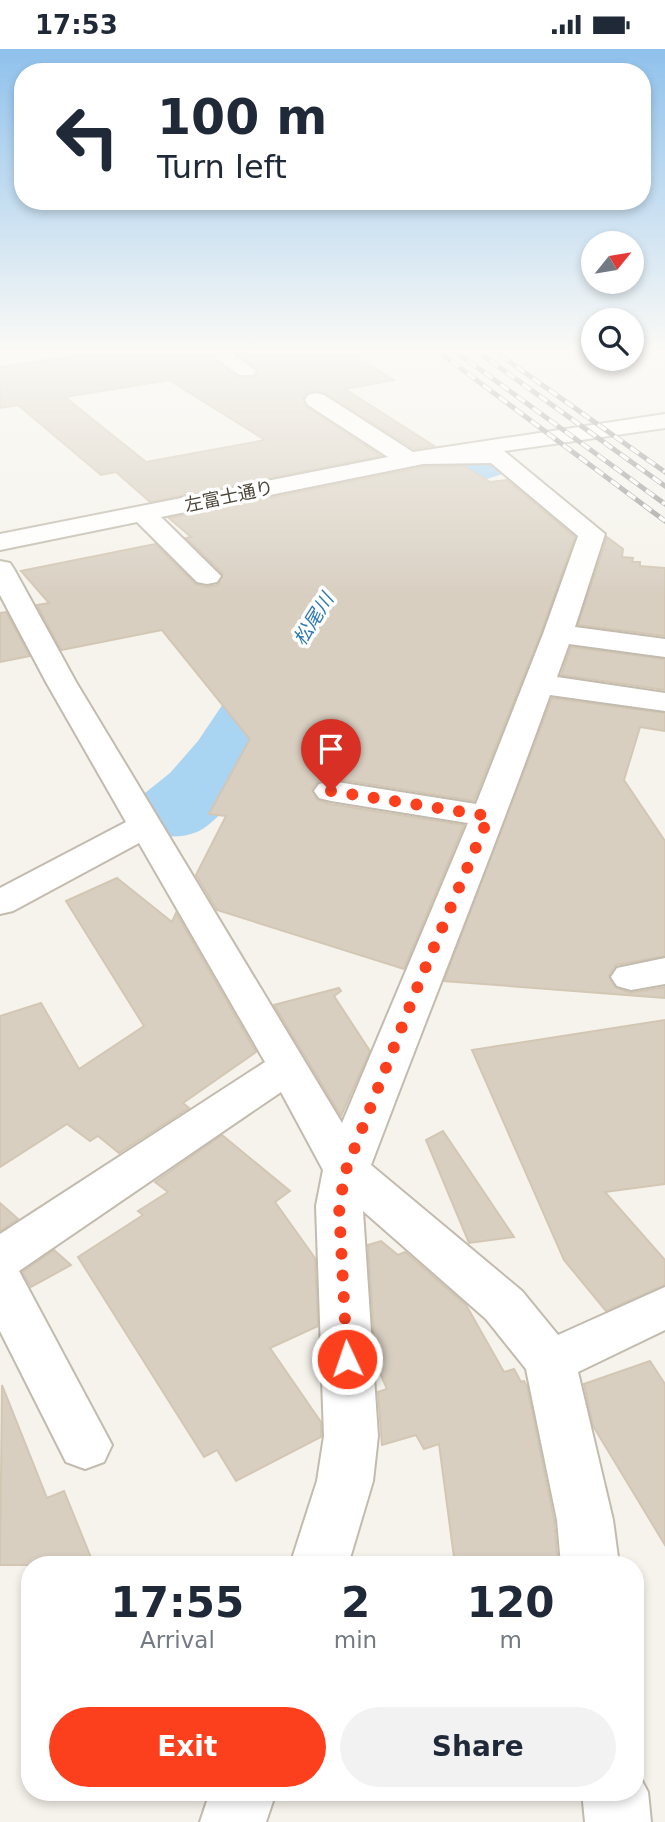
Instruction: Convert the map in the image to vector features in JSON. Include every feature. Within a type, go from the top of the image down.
[{"type":"street","points":[[322,1556],[345,1481],[351,1436],[339,1206],[346,1170],[419,983],[489,816],[558,634],[592,534],[496,456],[414,458],[370,432]]},
{"type":"street","name":"左富士通り","points":[[0,542],[414,458],[592,432]]},
{"type":"street","points":[[143,514],[207,576]]},
{"type":"street","points":[[0,569],[61,682],[289,1066],[346,1170],[503,1305],[550,1362],[585,1520],[589,1556]]},
{"type":"street","points":[[558,634],[665,648]]},
{"type":"street","points":[[538,684],[665,702]]},
{"type":"street","points":[[331,791],[489,816]]},
{"type":"street","points":[[0,903],[145,826]]},
{"type":"street","points":[[0,1259],[289,1066]]},
{"type":"street","points":[[0,1283],[85,1445]]},
{"type":"street","points":[[550,1362],[665,1307]]},
{"type":"street","points":[[233,1822],[240,1801]]},
{"type":"street","points":[[616,1801],[618,1822]]},
{"type":"building","points":[[50,432],[108,432],[146,462],[265,440],[252,432],[344,432],[381,456],[150,502],[116,472],[101,475]]},
{"type":"building","points":[[387,432],[412,432],[434,446],[414,449]]},
{"type":"building","points":[[464,466],[490,482],[507,480],[575,537],[541,633],[474,801],[331,778],[318,781],[312,789],[317,800],[330,804],[464,825],[404,969],[217,910],[196,875],[226,816],[209,814],[250,739],[162,630],[61,650],[37,605],[49,603],[21,571],[155,544],[195,584],[206,587],[218,585],[223,574],[186,538],[191,537],[169,518],[423,467]]},
{"type":"building","points":[[607,537],[623,549],[622,557],[633,558],[632,562],[640,562],[640,566],[665,568],[665,636],[578,625]]},
{"type":"building","points":[[6,612],[30,656],[0,662],[0,613]]},
{"type":"building","points":[[571,647],[665,659],[665,690],[561,675]]},
{"type":"building","points":[[552,698],[665,713],[665,731],[640,727],[624,780],[665,841],[665,956],[616,965],[609,976],[615,987],[630,993],[665,987],[665,998],[444,981]]},
{"type":"building","points":[[117,878],[172,922],[176,913],[256,1052],[183,1103],[189,1108],[119,1153],[98,1136],[90,1141],[67,1124],[0,1167],[0,1016],[41,1003],[79,1069],[144,1026],[66,901]]},
{"type":"building","points":[[339,988],[341,991],[334,996],[370,1051],[341,1116],[274,1005]]},
{"type":"building","points":[[665,1020],[665,1184],[605,1192],[665,1260],[665,1285],[606,1311],[564,1260],[472,1050]]},
{"type":"building","points":[[443,1131],[514,1237],[469,1243],[426,1140]]},
{"type":"building","points":[[222,1135],[290,1191],[275,1202],[315,1258],[318,1326],[270,1348],[321,1422],[321,1437],[236,1481],[217,1450],[204,1457],[78,1257],[143,1215],[138,1211],[168,1192],[155,1182]]},
{"type":"building","points":[[0,1203],[18,1219],[0,1231]]},
{"type":"building","points":[[381,1241],[398,1255],[405,1252],[466,1305],[504,1372],[514,1369],[521,1382],[524,1381],[554,1520],[557,1556],[454,1556],[439,1444],[424,1449],[416,1435],[382,1445],[378,1392],[387,1389],[376,1364],[368,1245]]},
{"type":"building","points":[[54,1250],[71,1265],[31,1287],[22,1272]]},
{"type":"building","points":[[650,1361],[665,1384],[665,1545],[593,1426],[584,1384]]},
{"type":"building","points":[[2,1385],[47,1498],[64,1491],[90,1556],[21,1556],[21,1565],[0,1565]]},
{"type":"waterway","name":"松尾川","points":[[169,814],[198,790],[227,756],[377,519],[420,487],[470,464],[487,461]]},
{"type":"railway","points":[[546,432],[665,521]]},
{"type":"railway","points":[[566,432],[665,504]]},
{"type":"railway","points":[[589,432],[665,486]]},
{"type":"railway","points":[[608,432],[665,472]]},
{"type":"route","points":[[331,791],[489,816],[419,983],[346,1170],[339,1206],[347,1359]]}]
